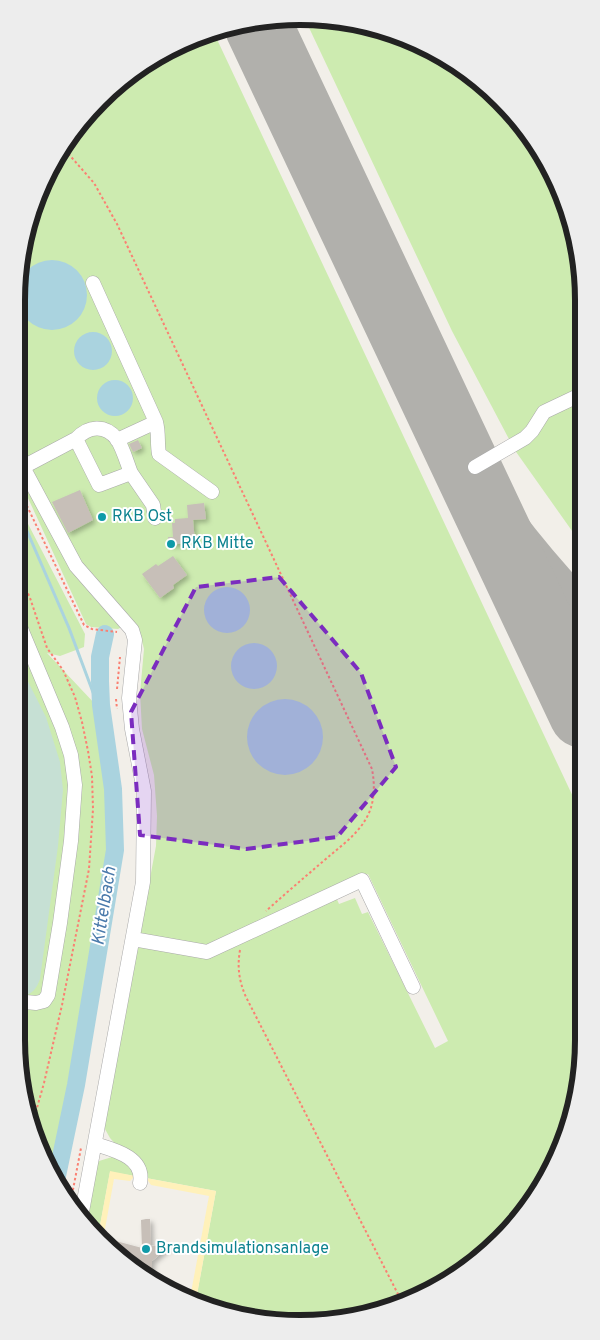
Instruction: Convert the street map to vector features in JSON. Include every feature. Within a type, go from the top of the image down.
[{"type":"lane","points":[[93,283],[156,422],[159,433],[159,454],[212,492]]},
{"type":"lane","points":[[474,467],[525,438],[532,431],[544,412],[575,397]]},
{"type":"lane","points":[[117,440],[156,422]]},
{"type":"lane","points":[[25,467],[76,439],[83,432],[97,427],[107,431],[117,440],[131,473],[153,505],[155,518]]},
{"type":"lane","points":[[76,439],[99,485],[131,473]]},
{"type":"lane","points":[[25,470],[76,566],[132,630],[136,640],[129,698],[132,730],[144,791],[143,882],[133,939],[88,1143],[82,1207]]},
{"type":"lane","points":[[25,639],[62,728],[70,755],[75,785],[71,841],[48,995],[44,1001],[36,1004],[25,1003]]},
{"type":"lane","points":[[133,939],[207,952],[362,880],[413,986]]},
{"type":"lane","points":[[88,1143],[121,1153],[134,1160],[141,1172],[140,1183]]},
{"type":"path","points":[[67,153],[94,183],[117,224],[372,768],[373,798],[362,825],[263,913]]},
{"type":"path","points":[[25,501],[84,625],[92,629],[121,632]]},
{"type":"path","points":[[25,514],[30,511]]},
{"type":"path","points":[[25,587],[47,648],[63,670]]},
{"type":"path","points":[[118,711],[116,702],[121,653]]},
{"type":"path","points":[[246,934],[240,951],[238,970],[242,988],[398,1296]]},
{"type":"path","points":[[73,1195],[88,1143]]},
{"type":"highlighted area","points":[[279,577],[361,673],[396,767],[337,837],[246,849],[140,835],[131,712],[196,587]]},
{"type":"green space","points":[[308,25],[336,27],[371,34],[422,53],[453,71],[481,93],[507,119],[529,147],[547,178],[566,229],[573,264],[575,395],[529,430],[510,441],[452,331]]},
{"type":"green space","points":[[217,38],[575,801],[575,1040],[573,1076],[566,1111],[547,1162],[529,1193],[507,1221],[481,1247],[453,1269],[422,1287],[371,1306],[354,1310],[300,1315],[246,1310],[197,1295],[216,1191],[146,1178],[110,1138],[101,1122],[135,945],[206,954],[335,895],[339,904],[355,898],[362,914],[368,912],[435,1048],[448,1041],[368,874],[210,947],[144,939],[140,932],[156,846],[157,816],[154,775],[142,729],[140,693],[144,649],[140,633],[82,566],[25,459],[25,300],[27,264],[34,229],[53,178],[71,147],[93,119],[119,93],[147,71],[178,53]]},
{"type":"green space","points":[[575,401],[575,535],[514,449],[539,422]]},
{"type":"green space","points":[[25,478],[122,627],[118,629],[91,627],[86,624],[25,492]]},
{"type":"green space","points":[[25,520],[85,634],[84,647],[60,656],[47,653],[96,705],[104,754],[111,845],[54,1164],[34,1111],[30,1094],[25,1040]]},
{"type":"green space","points":[[25,676],[46,717],[60,762],[63,790],[58,846],[40,979],[34,990],[25,995]]},
{"type":"green space","points":[[112,1157],[128,1163],[135,1176],[110,1172],[100,1228],[86,1212],[94,1169],[99,1161]]},
{"type":"sand","points":[[110,1171],[135,1176],[130,1181],[114,1179],[104,1232],[100,1228]]},
{"type":"sand","points":[[146,1178],[216,1191],[197,1295],[191,1292],[209,1196],[151,1185]]},
{"type":"water","points":[[59,260],[66,262],[77,270],[85,281],[87,288],[85,309],[77,320],[66,328],[45,330],[38,328],[25,318],[27,270],[38,262]]},
{"type":"water","points":[[93,332],[106,338],[112,351],[106,364],[93,370],[80,364],[74,351],[80,338]]},
{"type":"water","points":[[115,380],[122,381],[128,385],[132,391],[132,405],[128,411],[122,415],[115,416],[108,415],[102,411],[98,405],[97,398],[98,391],[102,385],[108,381]]},
{"type":"water","points":[[223,587],[231,587],[240,591],[246,597],[250,610],[246,623],[240,629],[231,633],[223,633],[214,629],[208,623],[204,614],[204,606],[208,597],[214,591]]},
{"type":"water","points":[[250,643],[258,643],[267,647],[273,653],[277,666],[273,679],[267,685],[258,689],[250,689],[241,685],[235,679],[231,670],[231,662],[235,653],[241,647]]},
{"type":"water","points":[[285,699],[300,702],[312,710],[320,722],[323,737],[320,752],[312,764],[300,772],[285,775],[270,772],[258,764],[250,752],[247,737],[250,722],[258,710],[270,702]]},
{"type":"building","points":[[138,440],[142,448],[133,452],[129,444]]},
{"type":"building","points":[[80,490],[93,520],[68,533],[52,502]]},
{"type":"building","points":[[204,503],[206,519],[193,520],[195,542],[169,545],[168,537],[173,537],[172,523],[175,523],[175,519],[188,518],[187,505]]},
{"type":"building","points":[[173,556],[187,575],[160,598],[142,574],[156,564],[158,566]]},
{"type":"building","name":"Brandsimulationsanlage","points":[[150,1219],[151,1246],[172,1244],[152,1261],[151,1272],[143,1266],[143,1262],[119,1247],[112,1240],[142,1248],[141,1220]]},
{"type":"waterway","points":[[25,526],[69,628],[94,695],[101,705]]},
{"type":"waterway","name":"Kittelbach","points":[[58,1171],[76,1085],[115,850],[113,789],[101,705],[100,657],[105,634]]},
{"type":"taxiway","points":[[430,389],[474,466],[498,503],[538,555],[575,596]]},
{"type":"runway","points":[[259,28],[575,697]]},
{"type":"place","name":"RKB Ost","points":[[102,517]]},
{"type":"place","name":"RKB Mitte","points":[[171,544]]},
{"type":"place","name":"Brandsimulationsanlage","points":[[146,1249]]}]
